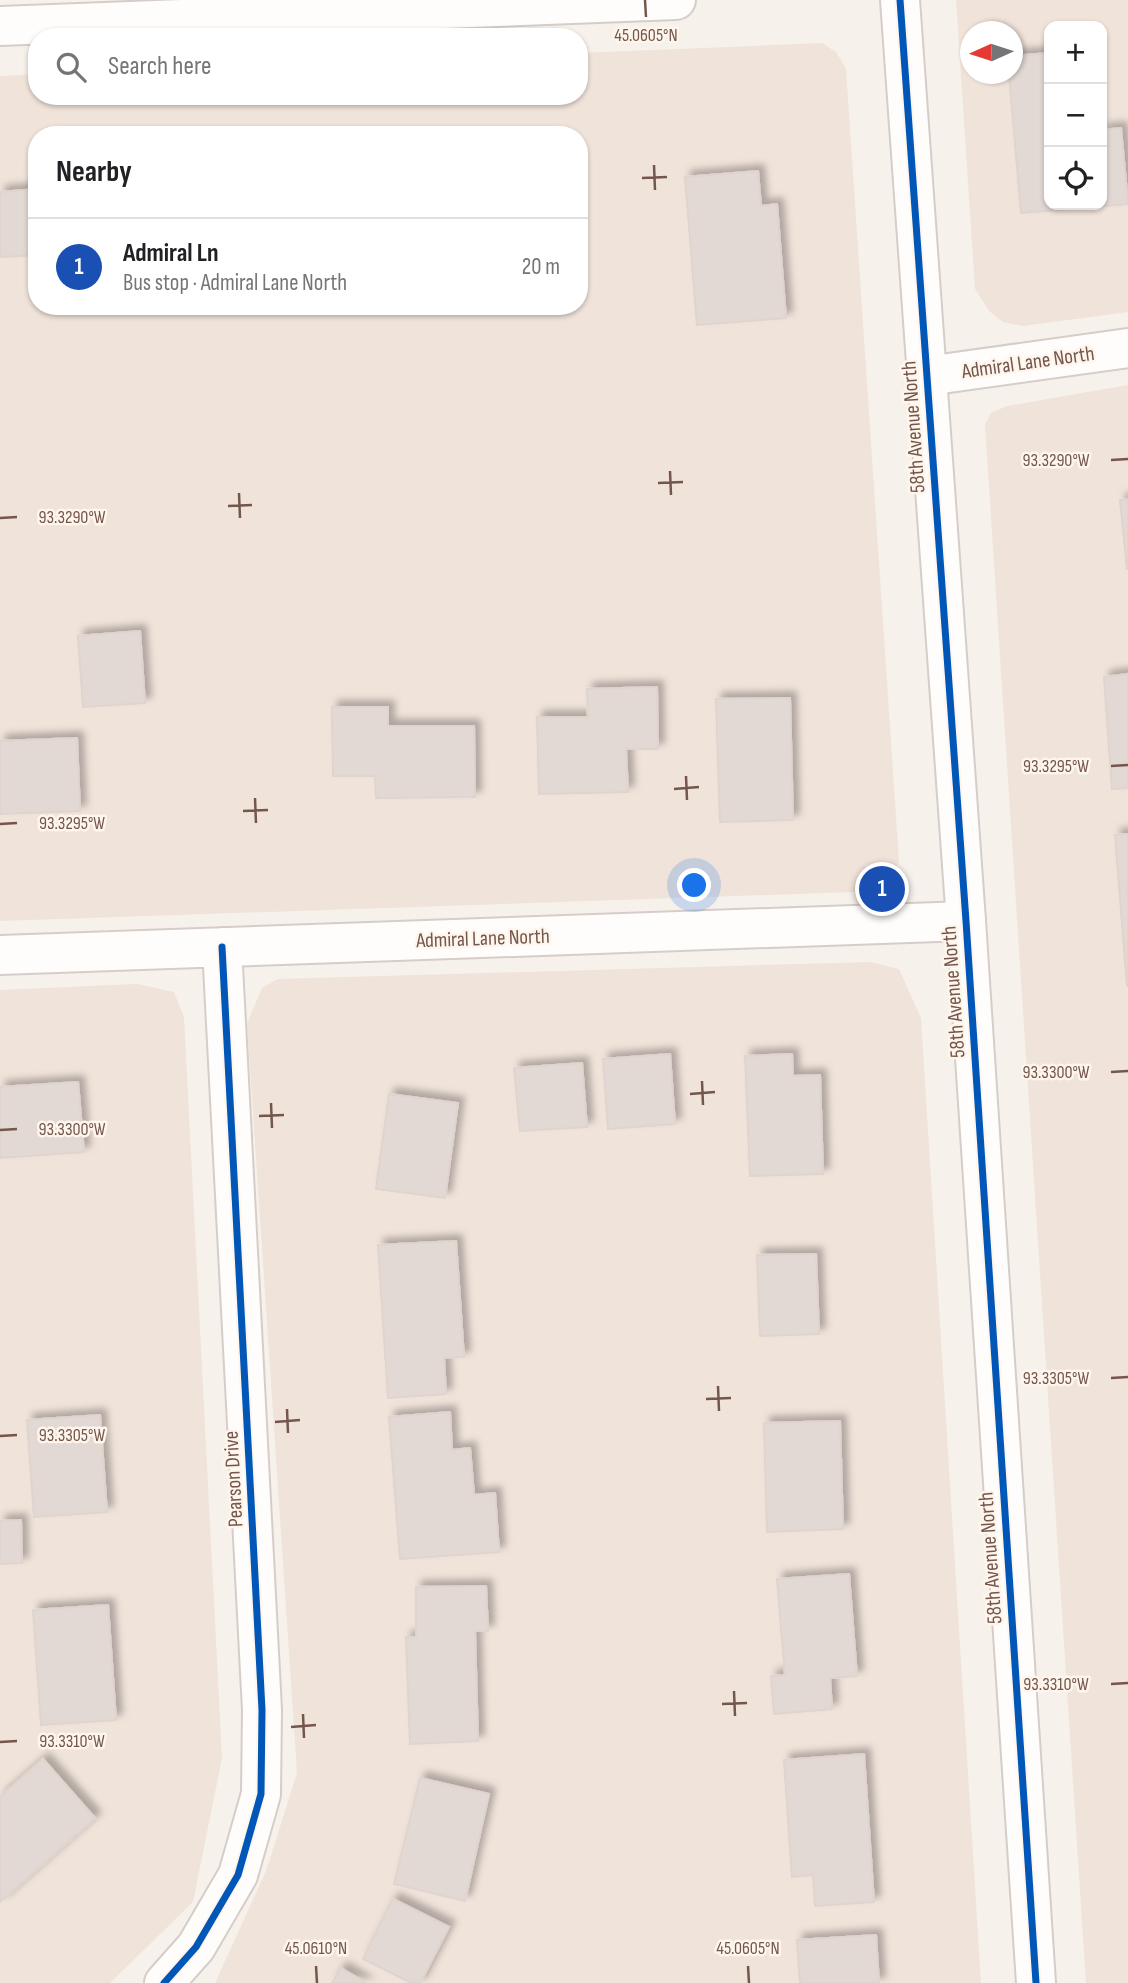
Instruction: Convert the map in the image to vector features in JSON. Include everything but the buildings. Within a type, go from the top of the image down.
[{"type":"street","points":[[0,26],[676,0]]},
{"type":"street","name":"58th Avenue North","points":[[900,0],[966,921],[1036,1983]]},
{"type":"street","name":"Admiral Lane North","points":[[927,376],[1128,348]]},
{"type":"street","name":"Admiral Lane North","points":[[0,955],[966,921]]},
{"type":"street","name":"Pearson Drive","points":[[164,1983],[196,1947],[238,1875],[261,1794],[262,1710],[222,947]]},
{"type":"shaded area","points":[[956,0],[1128,0],[1128,312],[1023,326],[1003,322],[989,311],[975,289],[962,84],[1023,84],[1023,21],[960,21],[960,61]]},
{"type":"shaded area","points":[[822,43],[836,52],[846,69],[899,861],[889,881],[855,892],[0,921],[0,76],[28,74],[28,105],[588,105],[588,53]]},
{"type":"shaded area","points":[[1128,385],[1128,1983],[1086,1983],[985,425],[991,413],[1007,406]]},
{"type":"shaded area","points":[[870,962],[899,969],[921,1018],[981,1983],[215,1983],[266,1871],[297,1773],[247,1023],[262,988],[278,979]]},
{"type":"shaded area","points":[[137,984],[174,992],[184,1017],[222,1758],[193,1902],[110,1983],[0,1983],[0,990]]},
{"type":"cycle path","points":[[900,0],[966,921],[1036,1983]]},
{"type":"cycle path","points":[[164,1983],[196,1947],[238,1875],[261,1794],[262,1710],[222,947]]},
{"type":"place","name":"Admiral Ln","points":[[882,889]]}]
